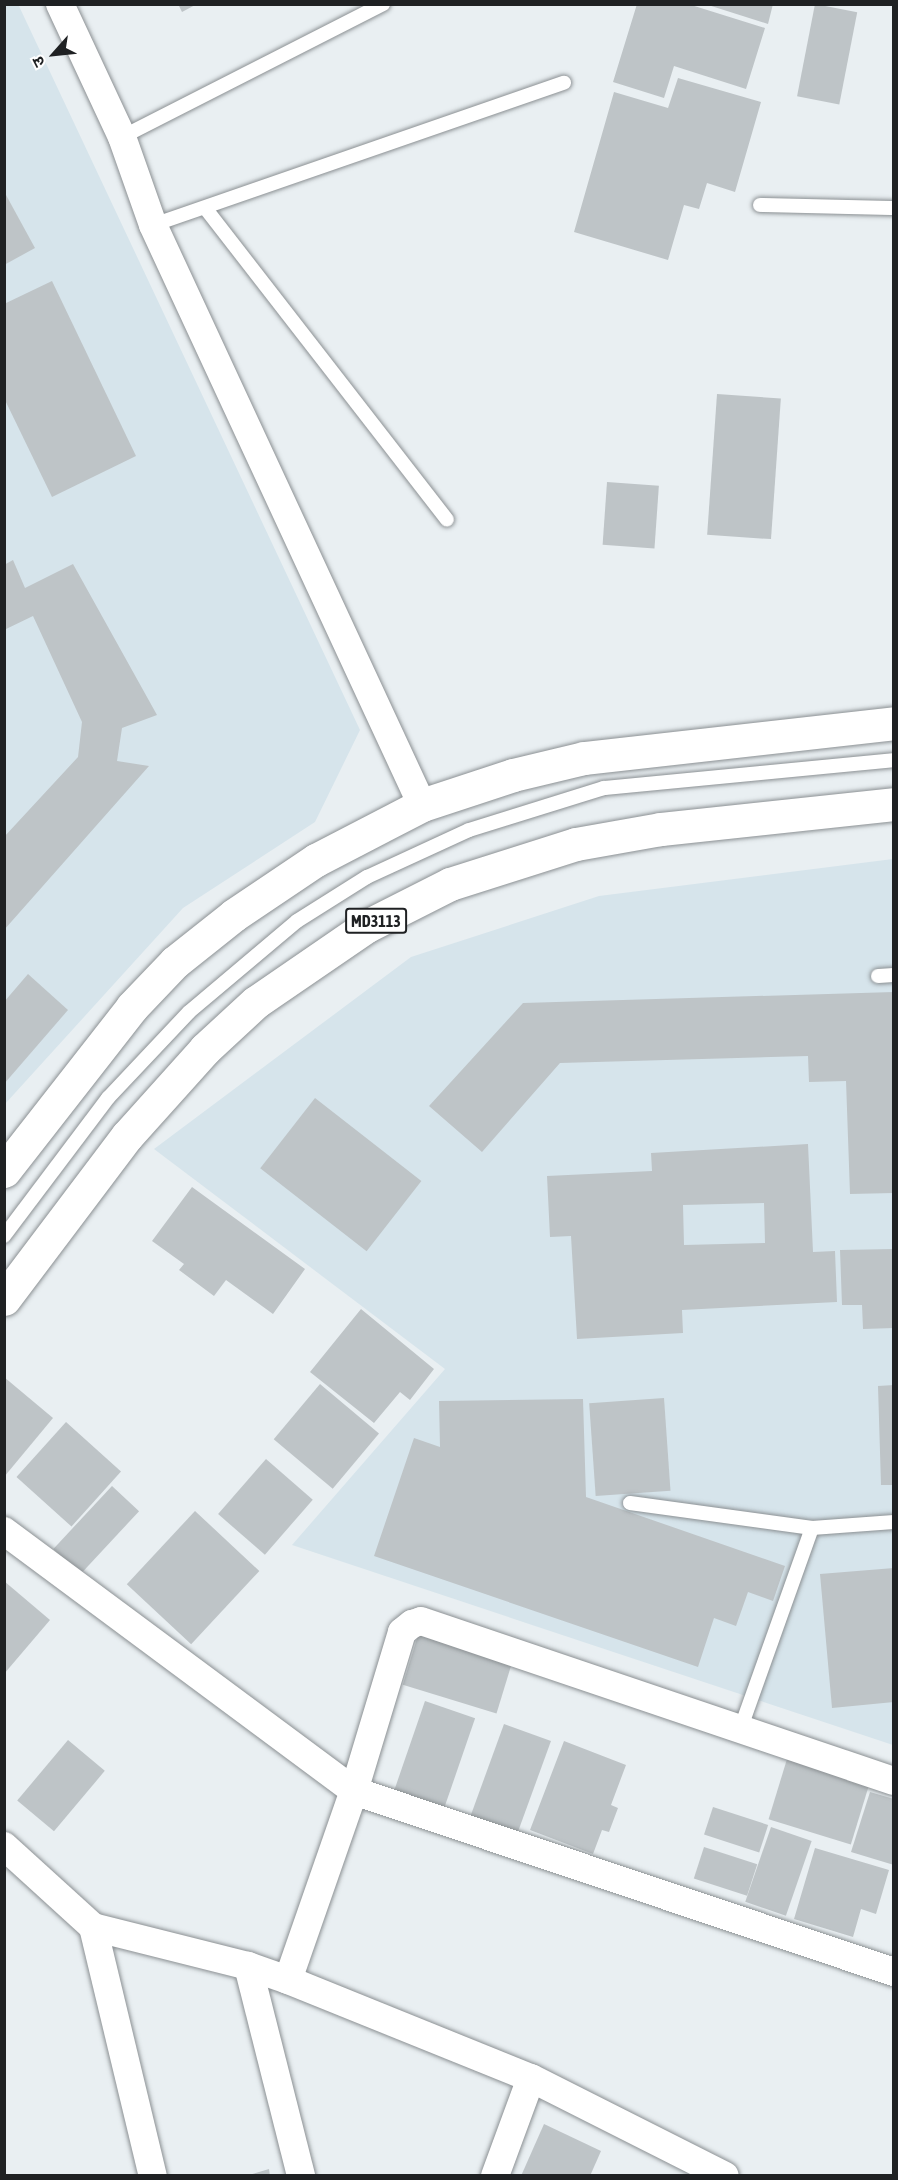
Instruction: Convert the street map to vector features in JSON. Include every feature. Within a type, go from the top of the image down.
[{"type":"main road","points":[[4,1171],[132,1007],[175,962],[234,915],[316,860],[422,805],[513,775],[584,758],[894,723]]},
{"type":"main road","name":"MD3113","points":[[4,1299],[127,1136],[205,1049],[256,1002],[367,926],[450,884],[576,844],[661,829],[894,804]]},
{"type":"street","points":[[60,4],[122,136],[153,225],[422,805]]},
{"type":"street","points":[[4,1531],[354,1791],[894,1971]]},
{"type":"street","points":[[288,1980],[354,1791],[402,1632],[421,1621],[894,1781]]},
{"type":"street","points":[[4,1846],[93,1927],[248,1966],[288,1980],[531,2078],[725,2175]]},
{"type":"street","points":[[93,1927],[153,2175]]},
{"type":"street","points":[[248,1966],[301,2175]]},
{"type":"street","points":[[495,2175],[531,2078]]},
{"type":"lane","points":[[122,136],[383,4]]},
{"type":"lane","points":[[153,225],[206,209],[564,83]]},
{"type":"lane","points":[[760,205],[894,208]]},
{"type":"lane","points":[[206,209],[447,520]]},
{"type":"lane","points":[[4,1236],[108,1098],[189,1012],[289,926],[367,878],[469,830],[604,788],[894,760]]},
{"type":"lane","points":[[878,976],[894,975]]},
{"type":"lane","points":[[630,1503],[812,1528],[894,1522]]},
{"type":"lane","points":[[740,1730],[812,1528]]},
{"type":"shaded area","points":[[18,4],[360,730],[315,822],[183,908],[5,1104],[4,5]]},
{"type":"shaded area","points":[[893,859],[893,1745],[292,1545],[445,1369],[154,1149],[411,957],[599,896]]},
{"type":"building","points":[[178,4],[197,4],[182,12]]},
{"type":"building","points":[[637,4],[688,4],[765,28],[746,89],[674,66],[664,98],[613,82]]},
{"type":"building","points":[[705,4],[773,4],[768,24]]},
{"type":"building","points":[[815,4],[857,12],[839,104],[797,96]]},
{"type":"building","points":[[678,78],[761,102],[735,192],[707,183],[699,209],[684,205],[668,260],[574,232],[614,92],[668,108]]},
{"type":"building","points":[[6,195],[35,248],[4,265],[4,196]]},
{"type":"building","points":[[52,281],[136,456],[52,497],[4,398],[4,304]]},
{"type":"building","points":[[717,394],[781,398],[771,539],[707,535]]},
{"type":"building","points":[[607,482],[659,486],[654,548],[603,545]]},
{"type":"building","points":[[13,560],[25,588],[73,564],[157,715],[122,728],[117,761],[149,766],[4,930],[4,837],[78,757],[82,722],[33,616],[4,630],[4,565]]},
{"type":"building","points":[[28,974],[68,1010],[4,1084],[4,1002]]},
{"type":"building","points":[[894,992],[894,1193],[850,1194],[846,1081],[809,1082],[808,1056],[560,1063],[482,1152],[429,1106],[523,1003]]},
{"type":"building","points":[[315,1098],[421,1181],[367,1251],[260,1168]]},
{"type":"building","points":[[808,1144],[813,1252],[835,1251],[837,1302],[682,1310],[683,1333],[577,1339],[571,1236],[550,1237],[547,1176],[652,1171],[651,1153]],"holes":[[[764,1203],[765,1243],[684,1245],[683,1205]]]},
{"type":"building","points":[[192,1187],[305,1269],[273,1314],[226,1280],[214,1296],[179,1270],[184,1264],[152,1241]]},
{"type":"building","points":[[894,1249],[894,1328],[863,1329],[862,1305],[842,1305],[840,1250]]},
{"type":"building","points":[[361,1309],[434,1369],[410,1400],[400,1392],[374,1423],[310,1372]]},
{"type":"building","points":[[4,1377],[53,1418],[4,1477]]},
{"type":"building","points":[[320,1384],[379,1433],[333,1489],[274,1439]]},
{"type":"building","points":[[894,1385],[894,1485],[881,1485],[878,1386]]},
{"type":"building","points":[[664,1398],[670,1491],[596,1496],[589,1403]]},
{"type":"building","points":[[583,1399],[586,1497],[785,1566],[773,1601],[748,1592],[736,1626],[714,1618],[698,1667],[374,1556],[414,1438],[440,1447],[439,1401]]},
{"type":"building","points":[[66,1422],[121,1472],[71,1527],[16,1477]]},
{"type":"building","points":[[266,1459],[313,1500],[265,1555],[218,1514]]},
{"type":"building","points":[[112,1486],[139,1511],[80,1574],[53,1549]]},
{"type":"building","points":[[195,1511],[259,1571],[191,1644],[127,1584]]},
{"type":"building","points":[[894,1568],[894,1702],[832,1708],[820,1574]]},
{"type":"building","points":[[4,1581],[50,1620],[4,1674]]},
{"type":"building","points":[[418,1635],[512,1664],[497,1713],[403,1685]]},
{"type":"building","points":[[425,1701],[475,1718],[444,1810],[393,1793]]},
{"type":"building","points":[[504,1724],[551,1741],[517,1835],[470,1818]]},
{"type":"building","points":[[68,1740],[105,1771],[54,1831],[17,1801]]},
{"type":"building","points":[[564,1741],[626,1765],[611,1805],[618,1808],[609,1832],[602,1830],[593,1854],[530,1830]]},
{"type":"building","points":[[787,1759],[869,1784],[851,1844],[769,1819]]},
{"type":"building","points":[[870,1792],[894,1799],[894,1865],[851,1852]]},
{"type":"building","points":[[713,1807],[768,1825],[759,1853],[704,1835]]},
{"type":"building","points":[[771,1827],[812,1841],[786,1916],[745,1902]]},
{"type":"building","points":[[704,1847],[757,1864],[747,1896],[694,1878]]},
{"type":"building","points":[[815,1848],[889,1870],[876,1914],[861,1909],[853,1937],[794,1919]]},
{"type":"building","points":[[544,2124],[601,2151],[590,2176],[521,2176]]},
{"type":"building","points":[[269,2169],[270,2176],[249,2176],[249,2175]]}]
